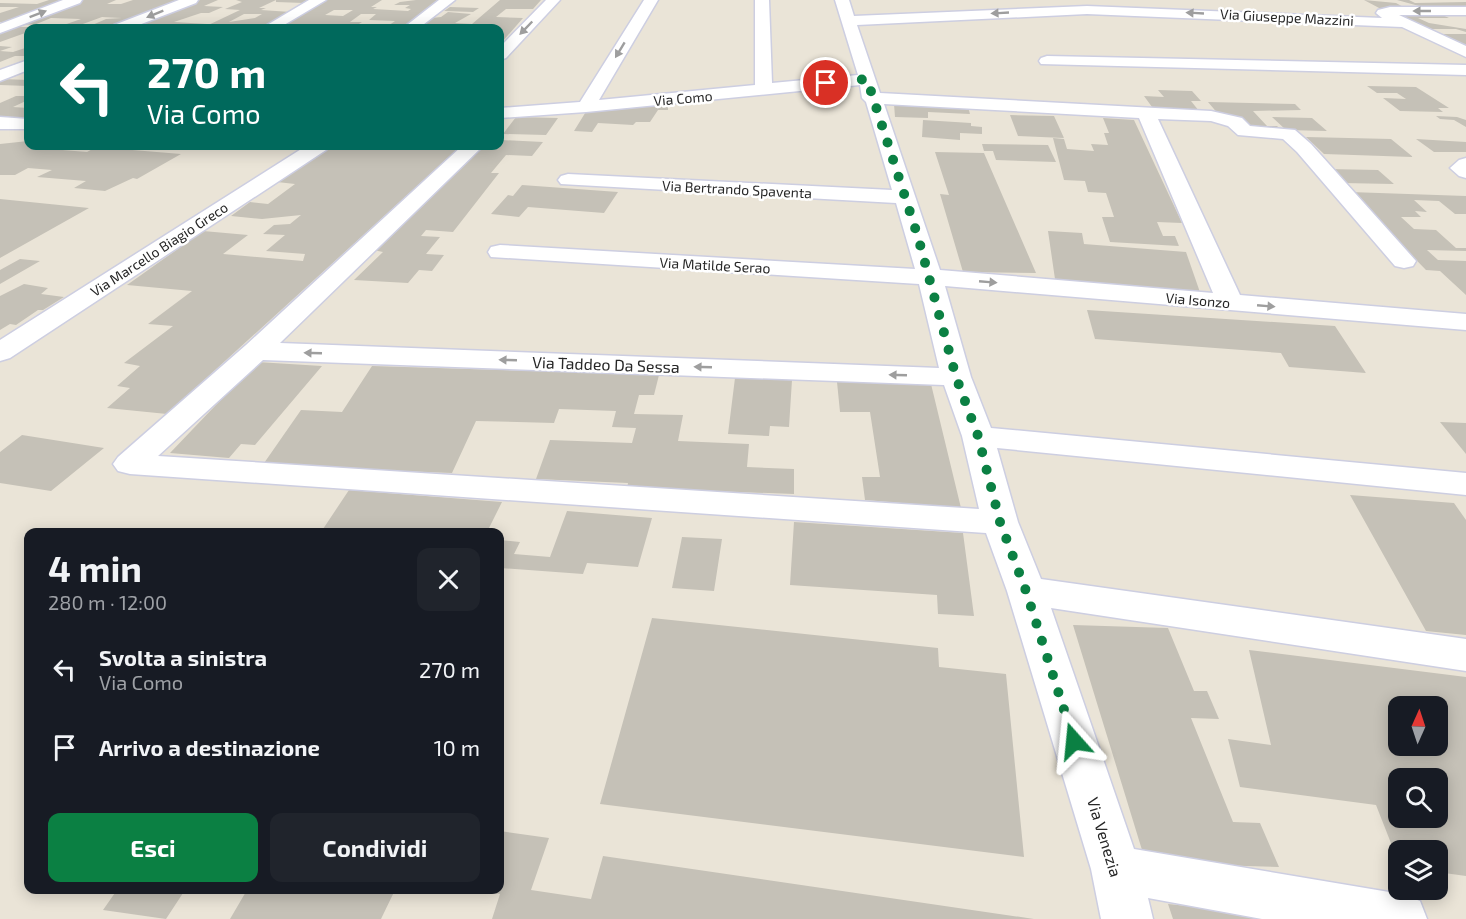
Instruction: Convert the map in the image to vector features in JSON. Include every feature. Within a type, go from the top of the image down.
[{"type":"street","points":[[0,29],[75,0]]},
{"type":"street","points":[[129,24],[191,0]]},
{"type":"street","points":[[276,24],[319,0]]},
{"type":"street","points":[[415,24],[448,0]]},
{"type":"street","points":[[504,52],[553,0]]},
{"type":"street","points":[[586,107],[651,0]]},
{"type":"street","points":[[762,0],[764,89]]},
{"type":"street","points":[[1466,11],[1374,8],[1466,52]]},
{"type":"street","name":"Via Giuseppe Mazzini","points":[[845,10],[1173,12],[1404,23]]},
{"type":"street","name":"Via Venezia","points":[[845,10],[906,197],[956,377],[978,436],[1000,522],[1026,591],[1116,869],[1127,919]]},
{"type":"street","points":[[1047,61],[1466,70]]},
{"type":"street","points":[[0,76],[24,67]]},
{"type":"street","name":"Via Como","points":[[504,115],[764,89],[869,88],[1146,113],[1211,116],[1235,122],[1245,131],[1288,134],[1304,148],[1404,261]]},
{"type":"street","points":[[1146,113],[1188,212],[1232,303]]},
{"type":"street","points":[[0,123],[24,124]]},
{"type":"street","name":"Via Marcello Biagio Greco","points":[[0,352],[313,150]]},
{"type":"street","points":[[469,150],[255,351],[130,464],[1000,522]]},
{"type":"street","points":[[1466,164],[1460,168],[1466,172]]},
{"type":"street","name":"Via Bertrando Spaventa","points":[[568,180],[906,197]]},
{"type":"street","name":"Via Matilde Serao","points":[[500,252],[930,277]]},
{"type":"street","name":"Via Isonzo","points":[[930,277],[1466,322]]},
{"type":"street","name":"Via Taddeo Da Sessa","points":[[255,351],[956,377]]},
{"type":"street","points":[[978,436],[1466,484]]},
{"type":"street","points":[[1026,591],[1466,655]]},
{"type":"street","points":[[1116,869],[1401,919]]},
{"type":"building","points":[[49,0],[66,0],[8,22],[0,22],[0,13],[19,7],[0,7],[0,3],[37,4]]},
{"type":"building","points":[[81,0],[116,0],[107,4],[121,4],[133,0],[183,0],[120,24],[95,24],[106,19],[122,18],[102,17],[83,24],[67,24],[81,19],[51,18],[36,24],[18,24]]},
{"type":"building","points":[[200,0],[218,0],[204,6],[223,7],[174,22],[207,24],[140,24]]},
{"type":"building","points":[[236,0],[276,0],[259,8],[291,12],[268,24],[210,24],[240,10],[225,9],[242,2]],"holes":[[[244,14],[262,14],[255,18],[229,22]]]},
{"type":"building","points":[[276,0],[308,0],[304,3],[276,2]]},
{"type":"building","points":[[324,0],[382,0],[371,7],[408,11],[411,9],[405,8],[410,5],[394,5],[416,0],[440,0],[410,24],[391,24],[395,21],[369,20],[376,14],[361,14],[350,22],[362,22],[359,24],[282,24]],"holes":[[[334,10],[353,10],[343,16],[325,15]]]},
{"type":"building","points":[[500,0],[541,0],[533,9],[506,9],[496,17],[523,18],[504,40],[504,24],[472,24]]},
{"type":"building","points":[[1364,0],[1396,3],[1409,10],[1381,9]]},
{"type":"building","points":[[1397,0],[1409,0],[1415,3],[1466,2],[1466,10],[1419,6]]},
{"type":"building","points":[[450,7],[479,8],[473,12],[444,11]]},
{"type":"building","points":[[448,12],[471,14],[455,23],[472,24],[424,24],[432,18],[441,17]]},
{"type":"building","points":[[1390,13],[1438,13],[1449,18],[1418,18],[1429,23],[1466,29],[1466,32],[1456,29],[1422,29]]},
{"type":"building","points":[[11,27],[24,27],[24,33],[0,42],[0,31]]},
{"type":"building","points":[[1440,34],[1466,34],[1466,46]]},
{"type":"building","points":[[0,46],[12,47],[0,51]]},
{"type":"building","points":[[24,48],[24,56],[15,56],[0,62],[0,51],[13,52]]},
{"type":"building","points":[[0,80],[24,80],[24,86],[0,85]]},
{"type":"building","points":[[1367,86],[1416,87],[1449,108],[1438,108],[1443,112],[1400,111],[1383,98],[1406,99],[1397,93],[1377,93]]},
{"type":"building","points":[[1158,90],[1192,91],[1201,101],[1191,101],[1199,111],[1155,111],[1144,96],[1164,97]]},
{"type":"building","points":[[16,96],[24,96],[24,102],[13,107],[24,108],[24,119],[0,119],[0,103]]},
{"type":"building","points":[[1208,102],[1295,104],[1301,110],[1253,111],[1267,126],[1277,126],[1281,130],[1247,129],[1234,115],[1219,115]]},
{"type":"building","points":[[668,104],[668,110],[658,110],[650,122],[636,122],[633,125],[598,123],[592,132],[574,131],[587,110]]},
{"type":"building","points":[[894,104],[968,107],[970,114],[928,112],[928,118],[895,117]]},
{"type":"building","points":[[1010,115],[1054,116],[1064,138],[1018,136]]},
{"type":"building","points":[[1436,116],[1466,120],[1466,127],[1454,120],[1440,119]]},
{"type":"building","points":[[516,117],[558,118],[546,135],[504,133]]},
{"type":"building","points":[[1272,117],[1312,118],[1327,131],[1286,130]]},
{"type":"building","points":[[1103,118],[1134,120],[1182,223],[1157,222],[1163,236],[1175,236],[1179,246],[1110,242],[1102,217],[1114,217],[1106,193],[1088,192],[1085,181],[1064,180],[1053,138],[1064,139],[1067,149],[1094,151],[1091,144],[1108,145],[1104,133],[1109,133]]},
{"type":"building","points":[[923,120],[971,123],[971,126],[982,127],[982,134],[960,133],[960,140],[922,137]]},
{"type":"building","points":[[1306,137],[1391,139],[1413,157],[1324,154]]},
{"type":"building","points":[[1416,139],[1466,142],[1466,152],[1434,152]]},
{"type":"building","points":[[504,140],[543,142],[532,156],[506,155],[491,173],[499,173],[453,232],[426,230],[421,236],[440,237],[426,254],[444,255],[432,271],[419,270],[408,283],[354,280],[383,252],[373,250],[476,150],[504,150]]},
{"type":"building","points":[[24,141],[24,150],[87,152],[91,150],[132,150],[181,154],[137,179],[133,178],[105,191],[74,188],[86,181],[37,177],[52,170],[28,168],[15,175],[0,175],[0,144]]},
{"type":"building","points":[[982,144],[1048,145],[1056,162],[996,160],[993,151],[984,151]]},
{"type":"building","points":[[322,150],[457,150],[167,414],[107,408],[130,388],[117,386],[140,366],[124,363],[173,326],[148,324],[192,291],[127,285],[203,231],[248,235],[223,254],[303,261],[305,254],[266,251],[285,235],[263,234],[274,225],[290,224],[301,215],[262,219],[231,216],[250,202],[268,204],[295,184],[277,182]]},
{"type":"building","points":[[935,152],[984,153],[1036,273],[963,272],[940,194],[949,195]]},
{"type":"building","points":[[1327,169],[1378,170],[1394,184],[1342,183]]},
{"type":"building","points":[[522,185],[618,192],[604,213],[528,207],[519,217],[491,214],[508,195],[513,196]]},
{"type":"building","points":[[1350,192],[1466,196],[1466,214],[1455,214],[1439,201],[1414,200],[1427,212],[1415,211],[1421,217],[1401,217],[1414,229],[1436,230],[1456,248],[1466,248],[1466,251],[1427,250],[1438,260],[1466,261],[1466,295],[1440,271],[1426,270]]},
{"type":"building","points":[[0,199],[89,208],[0,258]]},
{"type":"building","points":[[1048,231],[1082,233],[1084,244],[1186,252],[1202,298],[1089,288],[1087,282],[1055,279]]},
{"type":"building","points":[[20,259],[40,261],[0,284],[0,270]]},
{"type":"building","points":[[24,284],[48,288],[41,294],[64,297],[43,310],[38,310],[16,325],[10,324],[0,330],[0,296]]},
{"type":"building","points":[[1087,310],[1335,326],[1366,373],[1289,367],[1281,353],[1095,339]]},
{"type":"building","points":[[257,362],[322,366],[255,445],[241,444],[229,458],[170,453]]},
{"type":"building","points":[[372,366],[659,375],[654,395],[639,395],[634,414],[683,415],[678,441],[749,444],[747,467],[794,469],[794,494],[627,488],[628,483],[536,479],[550,440],[632,443],[636,428],[612,427],[616,411],[559,409],[554,423],[476,421],[452,473],[262,466],[301,410],[342,412]]},
{"type":"building","points":[[735,378],[792,380],[789,427],[770,426],[769,436],[728,434]]},
{"type":"building","points":[[837,382],[931,384],[961,508],[865,500],[862,477],[880,477],[870,412],[840,412]]},
{"type":"building","points":[[1440,422],[1466,423],[1466,454]]},
{"type":"building","points":[[22,435],[104,448],[51,491],[0,483],[0,452]]},
{"type":"building","points":[[349,490],[502,502],[489,528],[324,528]]},
{"type":"building","points":[[1350,495],[1454,503],[1466,520],[1466,635],[1426,631]]},
{"type":"building","points":[[567,511],[652,518],[638,567],[587,563],[583,574],[504,568],[504,540],[520,542],[514,554],[550,557]]},
{"type":"building","points":[[794,522],[963,533],[974,616],[938,614],[937,595],[790,585]]},
{"type":"building","points":[[682,537],[722,539],[714,591],[672,588]]},
{"type":"building","points":[[652,618],[938,648],[939,667],[1006,674],[1024,857],[600,804]]},
{"type":"building","points":[[1073,625],[1168,628],[1194,691],[1207,691],[1219,719],[1191,718],[1233,822],[1260,823],[1279,867],[1146,863]]},
{"type":"building","points":[[1249,650],[1466,677],[1466,876],[1448,874],[1448,840],[1390,840],[1376,805],[1240,787],[1228,739],[1271,745]]},
{"type":"building","points":[[504,832],[549,838],[531,890],[591,899],[603,856],[1034,919],[492,919],[500,894],[504,894]]},
{"type":"building","points":[[114,894],[182,894],[166,919],[103,910]]},
{"type":"building","points":[[245,894],[393,894],[381,919],[230,919]]},
{"type":"building","points":[[1168,904],[1292,917],[1292,919],[1173,919]]},
{"type":"route","points":[[826,83],[867,79],[930,277],[956,377],[978,436],[1000,522],[1026,591],[1074,741]]}]
